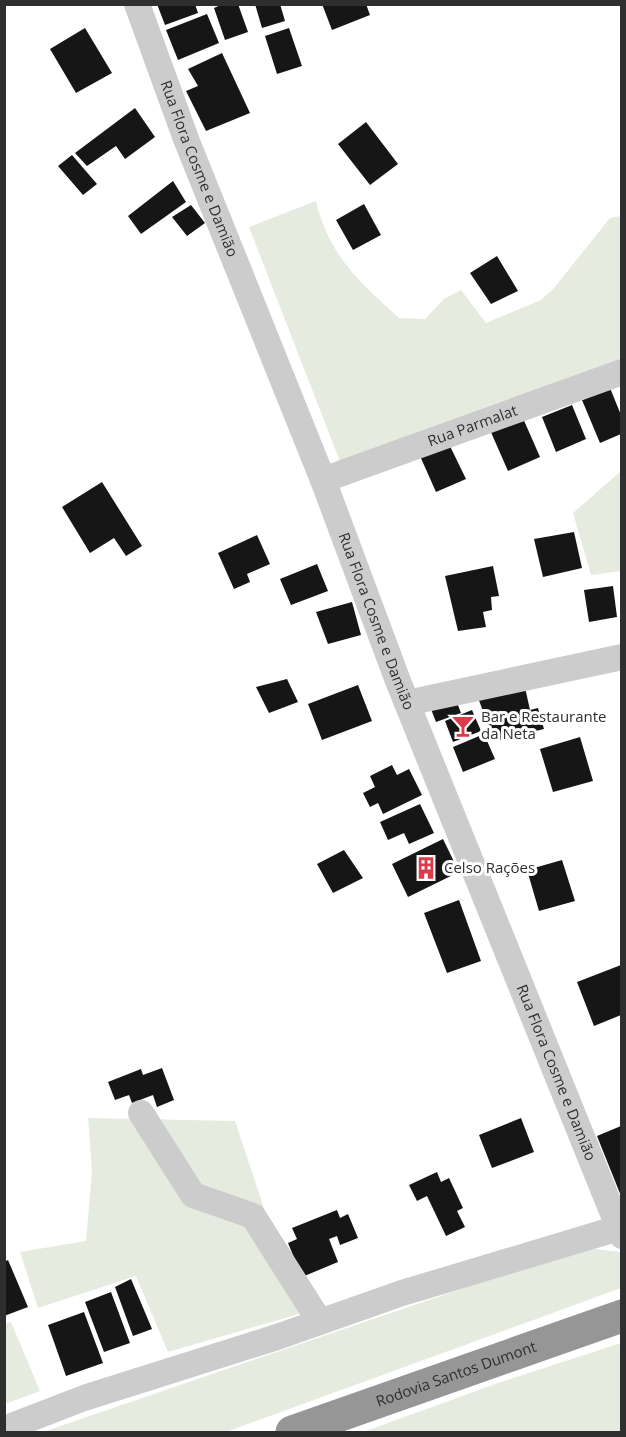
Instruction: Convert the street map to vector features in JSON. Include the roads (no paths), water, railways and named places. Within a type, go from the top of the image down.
[{"type":"highway","name":"Rodovia Santos Dumont","points":[[292,1432],[621,1316]]},
{"type":"street","name":"Rua Flora Cosme e Damião","points":[[137,4],[186,139],[323,480],[407,703],[620,1230]]},
{"type":"street","name":"Rua Parmalat","points":[[323,480],[621,372]]},
{"type":"street","points":[[407,703],[621,657]]},
{"type":"street","points":[[141,1113],[193,1195],[253,1216],[320,1322]]},
{"type":"street","points":[[4,1429],[84,1398],[320,1322],[402,1293],[620,1230]]},
{"type":"place","name":"Bar e Restaurante da Neta","points":[[463,726]]},
{"type":"place","name":"Celso Rações","points":[[426,868]]}]
